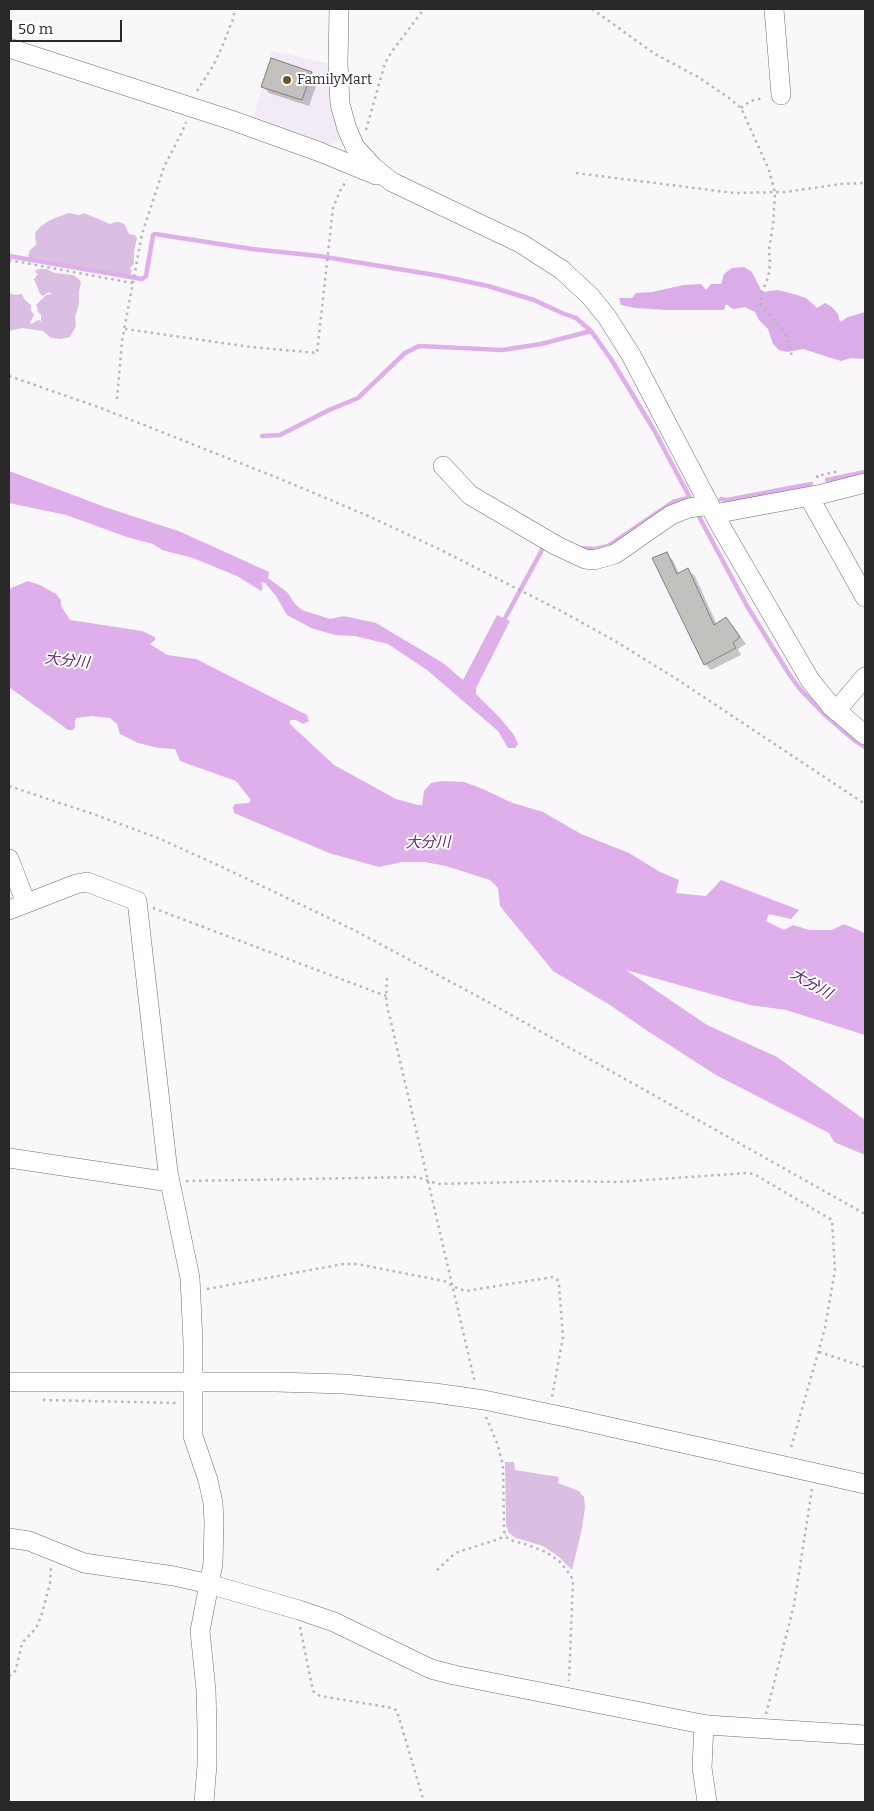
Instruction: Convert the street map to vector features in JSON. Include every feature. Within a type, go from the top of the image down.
[{"type":"street","points":[[339,9],[338,78],[340,104],[345,123],[351,140],[360,154],[392,182]]},
{"type":"street","points":[[774,9],[781,95]]},
{"type":"street","points":[[9,48],[231,120],[352,165],[522,244],[554,264],[577,283],[607,317],[623,341],[712,509],[810,680],[822,697],[865,735]]},
{"type":"street","points":[[443,466],[470,495],[557,546],[585,559],[594,560],[615,554],[671,515],[689,508],[712,509],[809,497],[865,483]]},
{"type":"street","points":[[809,497],[858,568],[865,597]]},
{"type":"street","points":[[836,711],[865,678]]},
{"type":"street","points":[[9,859],[17,907],[76,884],[87,882],[137,901],[170,1182],[190,1278],[194,1383],[193,1436],[208,1480],[213,1503],[214,1552],[200,1631],[205,1680],[208,1765],[204,1802]]},
{"type":"street","points":[[9,1158],[170,1182]]},
{"type":"street","points":[[9,1382],[276,1382],[344,1384],[435,1393],[485,1409],[580,1420],[865,1484]]},
{"type":"street","points":[[9,1538],[22,1539],[91,1564],[158,1573],[209,1584],[299,1610],[334,1622],[442,1672],[704,1724],[762,1730],[865,1736]]},
{"type":"street","points":[[704,1724],[702,1760],[706,1802]]},
{"type":"path","points":[[196,94],[222,47],[233,19],[234,9]]},
{"type":"path","points":[[365,137],[385,63],[424,9]]},
{"type":"path","points":[[592,9],[655,54],[698,77],[729,98],[740,108],[769,170],[775,192],[769,249],[770,265],[768,278],[762,292],[761,304],[785,334],[792,356]]},
{"type":"path","points":[[117,398],[122,341],[142,234],[164,167],[187,119]]},
{"type":"path","points":[[125,329],[251,347],[317,353],[333,208],[352,165]]},
{"type":"path","points":[[576,173],[734,193],[775,192],[841,184],[865,184]]},
{"type":"path","points":[[9,260],[132,283]]},
{"type":"path","points":[[9,376],[101,408],[278,478],[366,515],[441,550],[561,611],[615,641],[675,678],[865,804]]},
{"type":"path","points":[[9,786],[158,838],[337,921],[483,998],[865,1214]]},
{"type":"path","points":[[137,901],[386,996]]},
{"type":"path","points":[[388,978],[386,996],[452,1286],[485,1409],[503,1465],[504,1531],[510,1540],[546,1552],[560,1562],[572,1576],[568,1697]]},
{"type":"path","points":[[170,1182],[417,1178],[438,1184],[553,1181],[618,1182],[754,1174],[832,1220],[835,1270],[825,1328],[786,1466]]},
{"type":"path","points":[[191,1292],[343,1264],[357,1264],[444,1281],[466,1291],[553,1277],[557,1279],[563,1337],[551,1403]]},
{"type":"path","points":[[819,1352],[865,1367]]},
{"type":"path","points":[[37,1400],[182,1404]]},
{"type":"path","points":[[762,1730],[794,1605],[814,1472]]},
{"type":"path","points":[[437,1570],[458,1552],[506,1535]]},
{"type":"path","points":[[9,1676],[16,1669],[22,1643],[36,1628],[41,1617],[50,1583],[52,1550]]},
{"type":"path","points":[[299,1610],[300,1630],[313,1691],[320,1696],[396,1709],[424,1802]]},
{"type":"shaded area","points":[[272,51],[335,65],[337,125],[341,141],[316,148],[251,127]]},
{"type":"shaded area","points":[[69,213],[79,215],[84,213],[110,224],[120,222],[125,225],[129,234],[135,235],[137,238],[134,264],[130,268],[132,271],[130,276],[107,275],[91,270],[82,271],[70,267],[53,266],[32,260],[28,256],[30,250],[36,245],[35,233],[40,227],[50,220]]},
{"type":"shaded area","points":[[744,267],[752,272],[762,292],[778,290],[797,295],[806,298],[817,308],[825,303],[838,314],[840,322],[848,317],[865,312],[865,359],[851,358],[841,361],[803,349],[787,352],[779,350],[773,344],[768,329],[759,320],[755,312],[745,307],[733,309],[726,304],[724,310],[635,308],[621,305],[619,298],[632,298],[636,293],[652,292],[684,285],[701,284],[706,290],[711,284],[721,284],[724,274],[732,268]]},
{"type":"shaded area","points":[[37,269],[73,275],[80,280],[79,304],[75,317],[76,326],[70,337],[51,338],[43,331],[22,328],[9,331],[9,291],[11,294],[22,294],[31,305],[34,315],[31,324],[38,320],[41,321],[41,315],[37,311],[36,305],[46,295],[52,294],[49,292],[43,296],[40,294],[34,279],[38,274],[35,272]]},
{"type":"shaded area","points":[[505,1462],[514,1462],[515,1470],[559,1477],[558,1483],[579,1491],[584,1497],[585,1507],[582,1529],[572,1570],[559,1557],[543,1546],[516,1538],[509,1533],[506,1525]]},
{"type":"water","points":[[9,471],[105,507],[181,532],[269,572],[268,578],[287,592],[295,604],[302,610],[330,619],[344,616],[376,623],[443,663],[463,680],[497,615],[510,621],[476,688],[476,694],[500,718],[514,735],[518,744],[515,748],[508,748],[498,731],[427,670],[388,644],[355,636],[335,635],[311,628],[287,615],[276,596],[265,583],[261,582],[263,588],[261,591],[237,576],[193,558],[162,550],[153,544],[127,537],[66,515],[9,503]]},
{"type":"water","name":"大分川","points":[[28,581],[56,594],[61,600],[61,606],[70,620],[142,631],[155,637],[155,640],[150,644],[167,655],[196,659],[307,715],[309,721],[303,724],[296,720],[290,720],[290,724],[334,765],[396,799],[422,805],[424,791],[431,783],[442,781],[464,782],[510,802],[543,812],[581,834],[629,853],[660,872],[679,880],[676,893],[706,896],[721,880],[799,910],[791,919],[769,914],[766,921],[784,930],[793,925],[809,930],[832,930],[844,924],[865,933],[865,1035],[786,1010],[750,1005],[626,970],[707,1025],[777,1057],[865,1120],[865,1155],[834,1142],[829,1133],[716,1075],[610,1005],[553,971],[500,906],[498,888],[490,880],[446,866],[424,862],[402,862],[379,867],[329,853],[234,813],[233,807],[235,804],[249,803],[251,800],[236,781],[180,761],[175,749],[159,748],[138,743],[120,734],[117,724],[110,718],[91,716],[76,718],[73,730],[68,730],[9,687],[9,589]]},
{"type":"building","name":"FamilyMart","points":[[271,58],[312,72],[302,100],[261,87]]},
{"type":"building","points":[[667,552],[677,574],[688,568],[714,625],[726,617],[740,637],[733,643],[736,648],[704,665],[652,558]]},
{"type":"waterway","points":[[9,256],[142,279],[146,276],[153,235],[155,234],[252,249],[319,256],[441,276],[488,286],[534,300],[576,318],[591,331]]},
{"type":"waterway","points":[[262,436],[280,435],[329,410],[358,398],[405,353],[419,346],[502,350],[541,344],[591,331],[611,359],[654,430],[690,498]]},
{"type":"waterway","points":[[827,480],[865,472]]},
{"type":"waterway","points":[[721,499],[727,500],[811,484]]},
{"type":"waterway","points":[[579,548],[595,549],[608,546],[673,502],[688,498],[691,502]]},
{"type":"waterway","points":[[696,511],[747,606],[789,674],[800,689],[824,714],[865,747]]},
{"type":"waterway","points":[[503,622],[543,548],[548,548]]},
{"type":"place","name":"FamilyMart","points":[[287,80]]}]
